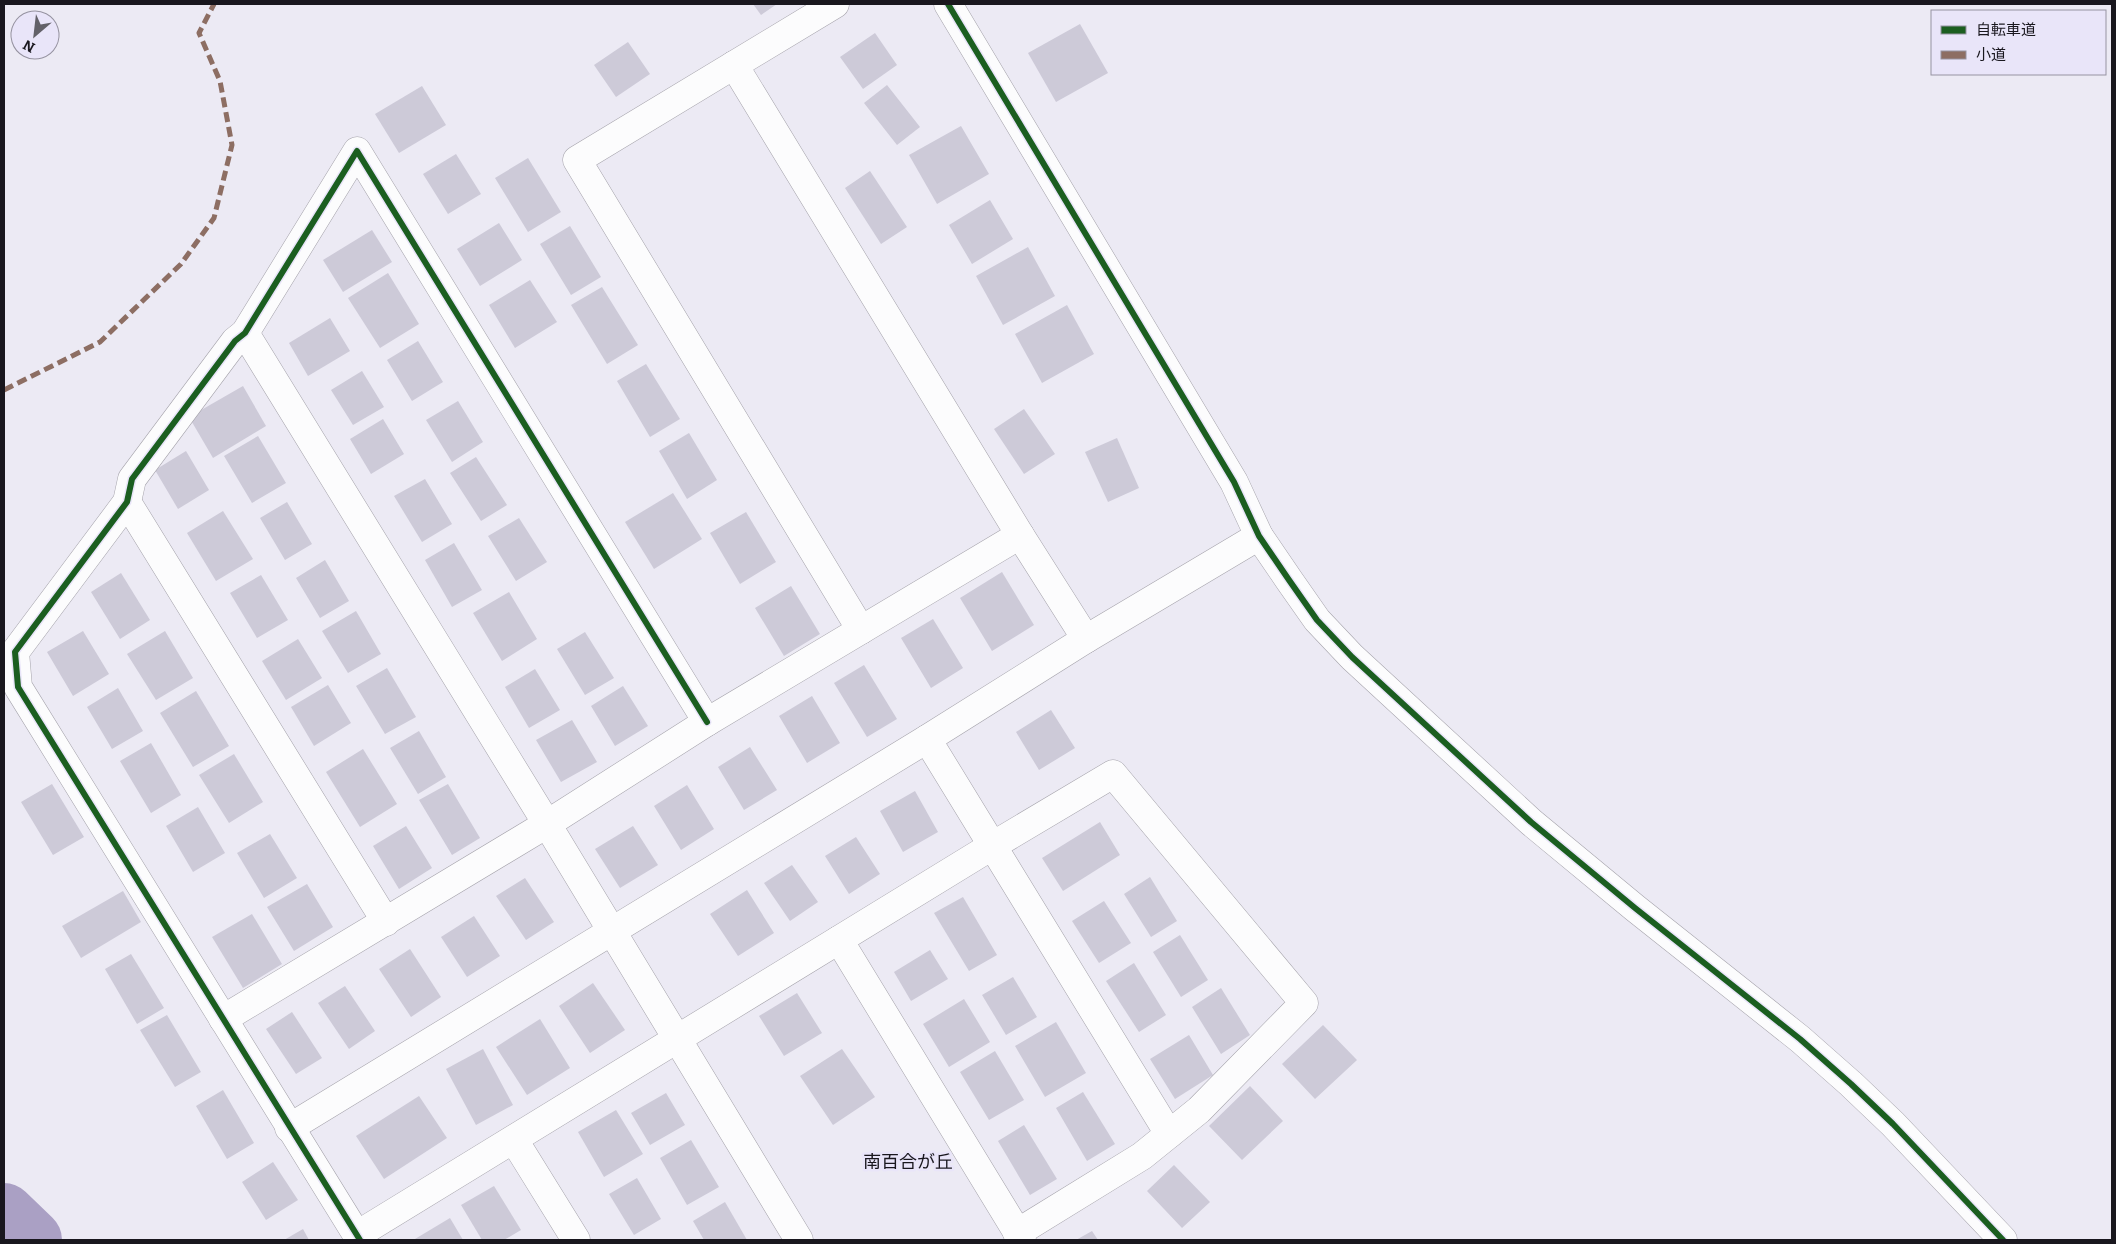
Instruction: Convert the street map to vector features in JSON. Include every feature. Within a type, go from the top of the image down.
[{"type":"street","points":[[835,4],[577,160],[861,630]]},
{"type":"street","points":[[948,4],[1234,482],[1259,536],[1317,620],[1352,657],[1531,822],[1635,908],[1800,1039],[1851,1084],[1893,1124],[2003,1240]]},
{"type":"street","points":[[734,65],[1020,535],[1086,639]]},
{"type":"street","points":[[707,722],[357,151],[246,333],[234,341],[132,480],[127,502],[15,652],[18,687],[359,1238],[838,940],[1113,774],[1304,1003],[1199,1110],[1142,1156],[1019,1236],[838,940]]},
{"type":"street","points":[[246,333],[799,1240]]},
{"type":"street","points":[[127,502],[386,922]]},
{"type":"street","points":[[223,1020],[547,824],[707,722],[1020,535]]},
{"type":"street","points":[[290,1128],[927,739],[1086,639],[1259,536]]},
{"type":"street","points":[[927,739],[1169,1134]]},
{"type":"street","points":[[514,1140],[576,1240]]},
{"type":"building","points":[[753,4],[777,4],[761,15]]},
{"type":"building","points":[[1080,24],[1108,73],[1056,102],[1028,53]]},
{"type":"building","points":[[875,33],[897,65],[863,89],[840,57]]},
{"type":"building","points":[[628,42],[650,74],[616,97],[594,65]]},
{"type":"building","points":[[887,85],[920,127],[897,145],[864,103]]},
{"type":"building","points":[[422,86],[446,125],[399,153],[375,114]]},
{"type":"building","points":[[961,126],[989,174],[937,204],[909,155]]},
{"type":"building","points":[[456,154],[481,194],[448,214],[423,174]]},
{"type":"building","points":[[528,158],[561,212],[528,232],[495,178]]},
{"type":"building","points":[[870,171],[907,227],[881,244],[845,188]]},
{"type":"building","points":[[990,200],[1013,239],[972,264],[949,225]]},
{"type":"building","points":[[499,223],[522,260],[480,286],[457,249]]},
{"type":"building","points":[[570,226],[601,277],[571,295],[540,244]]},
{"type":"building","points":[[372,230],[392,262],[343,292],[323,260]]},
{"type":"building","points":[[1028,247],[1055,296],[1003,325],[976,276]]},
{"type":"building","points":[[388,273],[419,324],[380,348],[348,298]]},
{"type":"building","points":[[530,280],[557,322],[515,348],[489,305]]},
{"type":"building","points":[[602,287],[638,345],[607,364],[571,305]]},
{"type":"building","points":[[1067,305],[1094,354],[1042,383],[1015,334]]},
{"type":"building","points":[[330,318],[350,351],[308,376],[289,343]]},
{"type":"building","points":[[418,341],[443,382],[412,401],[387,360]]},
{"type":"building","points":[[646,364],[680,419],[650,437],[617,381]]},
{"type":"building","points":[[362,371],[384,407],[353,425],[331,390]]},
{"type":"building","points":[[243,386],[266,426],[213,458],[189,417]]},
{"type":"building","points":[[458,401],[483,442],[452,462],[426,420]]},
{"type":"building","points":[[1024,409],[1055,454],[1024,474],[994,429]]},
{"type":"building","points":[[383,419],[404,454],[371,474],[350,439]]},
{"type":"building","points":[[689,433],[717,480],[687,499],[659,451]]},
{"type":"building","points":[[258,436],[286,483],[252,503],[224,456]]},
{"type":"building","points":[[1117,438],[1139,488],[1108,502],[1085,452]]},
{"type":"building","points":[[186,451],[209,490],[178,509],[155,470]]},
{"type":"building","points":[[476,457],[507,505],[481,521],[450,473]]},
{"type":"building","points":[[425,479],[452,524],[422,542],[394,496]]},
{"type":"building","points":[[673,493],[702,539],[654,569],[625,522]]},
{"type":"building","points":[[287,502],[312,544],[285,560],[260,518]]},
{"type":"building","points":[[223,511],[253,559],[216,581],[187,533]]},
{"type":"building","points":[[746,512],[776,562],[740,584],[710,533]]},
{"type":"building","points":[[519,518],[547,562],[516,581],[488,536]]},
{"type":"building","points":[[454,543],[482,590],[452,607],[425,560]]},
{"type":"building","points":[[325,560],[349,601],[320,618],[296,578]]},
{"type":"building","points":[[1002,572],[1034,625],[992,651],[960,598]]},
{"type":"building","points":[[121,573],[150,620],[120,639],[91,592]]},
{"type":"building","points":[[261,575],[288,620],[257,638],[230,593]]},
{"type":"building","points":[[791,586],[820,634],[784,656],[755,608]]},
{"type":"building","points":[[509,592],[537,639],[502,661],[473,613]]},
{"type":"building","points":[[356,611],[381,654],[348,673],[322,631]]},
{"type":"building","points":[[933,619],[963,668],[931,688],[901,638]]},
{"type":"building","points":[[83,631],[109,674],[73,696],[47,652]]},
{"type":"building","points":[[165,631],[193,678],[156,700],[127,654]]},
{"type":"building","points":[[585,632],[614,678],[585,695],[557,649]]},
{"type":"building","points":[[298,639],[322,678],[286,700],[262,661]]},
{"type":"building","points":[[864,665],[897,719],[867,737],[834,683]]},
{"type":"building","points":[[387,668],[416,717],[385,734],[356,686]]},
{"type":"building","points":[[535,669],[560,710],[529,728],[505,687]]},
{"type":"building","points":[[328,685],[351,723],[314,746],[291,707]]},
{"type":"building","points":[[623,686],[648,726],[615,746],[591,706]]},
{"type":"building","points":[[118,688],[143,731],[112,749],[87,707]]},
{"type":"building","points":[[196,691],[229,746],[193,767],[160,713]]},
{"type":"building","points":[[812,696],[840,743],[807,763],[779,716]]},
{"type":"building","points":[[1051,710],[1075,748],[1039,770],[1016,732]]},
{"type":"building","points":[[572,720],[597,762],[561,782],[536,740]]},
{"type":"building","points":[[419,731],[446,777],[418,794],[390,748]]},
{"type":"building","points":[[151,743],[181,795],[151,813],[120,761]]},
{"type":"building","points":[[750,747],[777,790],[744,810],[718,767]]},
{"type":"building","points":[[363,749],[397,804],[360,827],[326,772]]},
{"type":"building","points":[[234,754],[263,802],[229,823],[199,775]]},
{"type":"building","points":[[52,784],[84,837],[53,855],[21,802]]},
{"type":"building","points":[[448,784],[480,838],[452,855],[419,800]]},
{"type":"building","points":[[687,785],[714,829],[681,850],[654,806]]},
{"type":"building","points":[[915,791],[938,832],[903,852],[880,811]]},
{"type":"building","points":[[198,807],[225,853],[193,872],[166,826]]},
{"type":"building","points":[[1100,822],[1120,855],[1063,891],[1042,858]]},
{"type":"building","points":[[406,826],[432,868],[399,889],[373,846]]},
{"type":"building","points":[[633,826],[658,865],[620,888],[595,849]]},
{"type":"building","points":[[270,834],[297,878],[264,898],[237,853]]},
{"type":"building","points":[[856,837],[880,874],[849,894],[825,856]]},
{"type":"building","points":[[792,865],[818,902],[790,921],[764,883]]},
{"type":"building","points":[[1150,877],[1177,921],[1151,937],[1124,894]]},
{"type":"building","points":[[525,878],[554,922],[526,940],[496,896]]},
{"type":"building","points":[[307,884],[333,927],[294,951],[267,907]]},
{"type":"building","points":[[747,890],[774,933],[738,956],[710,914]]},
{"type":"building","points":[[123,891],[141,922],[81,958],[62,926]]},
{"type":"building","points":[[963,897],[997,955],[969,971],[934,913]]},
{"type":"building","points":[[1104,901],[1131,943],[1099,963],[1072,921]]},
{"type":"building","points":[[252,914],[282,964],[243,988],[212,937]]},
{"type":"building","points":[[474,916],[500,956],[467,977],[441,937]]},
{"type":"building","points":[[1180,935],[1208,980],[1181,997],[1153,952]]},
{"type":"building","points":[[410,949],[441,997],[411,1017],[379,969]]},
{"type":"building","points":[[930,950],[948,979],[911,1001],[894,972]]},
{"type":"building","points":[[131,954],[164,1008],[137,1024],[105,969]]},
{"type":"building","points":[[1134,963],[1166,1015],[1139,1032],[1106,981]]},
{"type":"building","points":[[1013,977],[1037,1017],[1006,1035],[982,995]]},
{"type":"building","points":[[593,983],[625,1030],[590,1053],[559,1006]]},
{"type":"building","points":[[345,986],[375,1031],[349,1049],[318,1003]]},
{"type":"building","points":[[1221,988],[1250,1035],[1221,1054],[1192,1007]]},
{"type":"building","points":[[797,993],[822,1033],[784,1056],[759,1016]]},
{"type":"building","points":[[964,999],[990,1042],[949,1067],[923,1024]]},
{"type":"building","points":[[292,1012],[322,1058],[296,1074],[266,1029]]},
{"type":"building","points":[[167,1015],[201,1072],[175,1087],[140,1030]]},
{"type":"building","points":[[540,1019],[570,1068],[527,1095],[496,1047]]},
{"type":"building","points":[[1056,1022],[1086,1073],[1045,1097],[1015,1046]]},
{"type":"building","points":[[1323,1025],[1357,1060],[1315,1099],[1282,1064]]},
{"type":"building","points":[[1189,1035],[1213,1075],[1175,1099],[1150,1059]]},
{"type":"building","points":[[483,1049],[513,1105],[476,1125],[446,1069]]},
{"type":"building","points":[[842,1049],[875,1097],[833,1125],[800,1076]]},
{"type":"building","points":[[995,1051],[1024,1100],[989,1120],[960,1072]]},
{"type":"building","points":[[1250,1086],[1283,1121],[1242,1160],[1209,1126]]},
{"type":"building","points":[[223,1090],[254,1143],[227,1159],[196,1106]]},
{"type":"building","points":[[1083,1092],[1115,1144],[1087,1161],[1056,1108]]},
{"type":"building","points":[[666,1093],[685,1125],[650,1145],[631,1113]]},
{"type":"building","points":[[419,1096],[447,1138],[384,1179],[356,1136]]},
{"type":"building","points":[[616,1110],[643,1154],[604,1177],[578,1132]]},
{"type":"building","points":[[1024,1125],[1057,1179],[1030,1195],[998,1141]]},
{"type":"building","points":[[691,1140],[719,1187],[687,1205],[660,1158]]},
{"type":"building","points":[[273,1162],[298,1200],[266,1220],[242,1182]]},
{"type":"building","points":[[1174,1165],[1210,1202],[1182,1228],[1147,1191]]},
{"type":"building","points":[[637,1178],[661,1219],[634,1235],[609,1194]]},
{"type":"building","points":[[494,1186],[521,1230],[504,1240],[482,1240],[461,1205]]},
{"type":"building","points":[[725,1202],[747,1240],[704,1240],[693,1221]]},
{"type":"building","points":[[450,1218],[463,1240],[415,1239]]},
{"type":"building","points":[[303,1229],[309,1240],[284,1240]]},
{"type":"building","points":[[1092,1231],[1098,1240],[1076,1240]]},
{"type":"waterway","points":[[4,1214],[31,1240]]},
{"type":"marked path","points":[[4,390],[100,342],[181,264],[214,218],[232,145],[220,81],[199,33],[214,4]]},
{"type":"cycle path","points":[[948,4],[1234,482],[1259,536],[1317,620],[1352,657],[1531,822],[1635,908],[1800,1039],[1851,1084],[1893,1124],[2003,1240]]},
{"type":"cycle path","points":[[360,1240],[18,687],[15,652],[127,502],[132,479],[235,341],[245,333],[357,151],[707,722]]},
{"type":"district","name":"南百合が丘","points":[[908,1162]]}]
